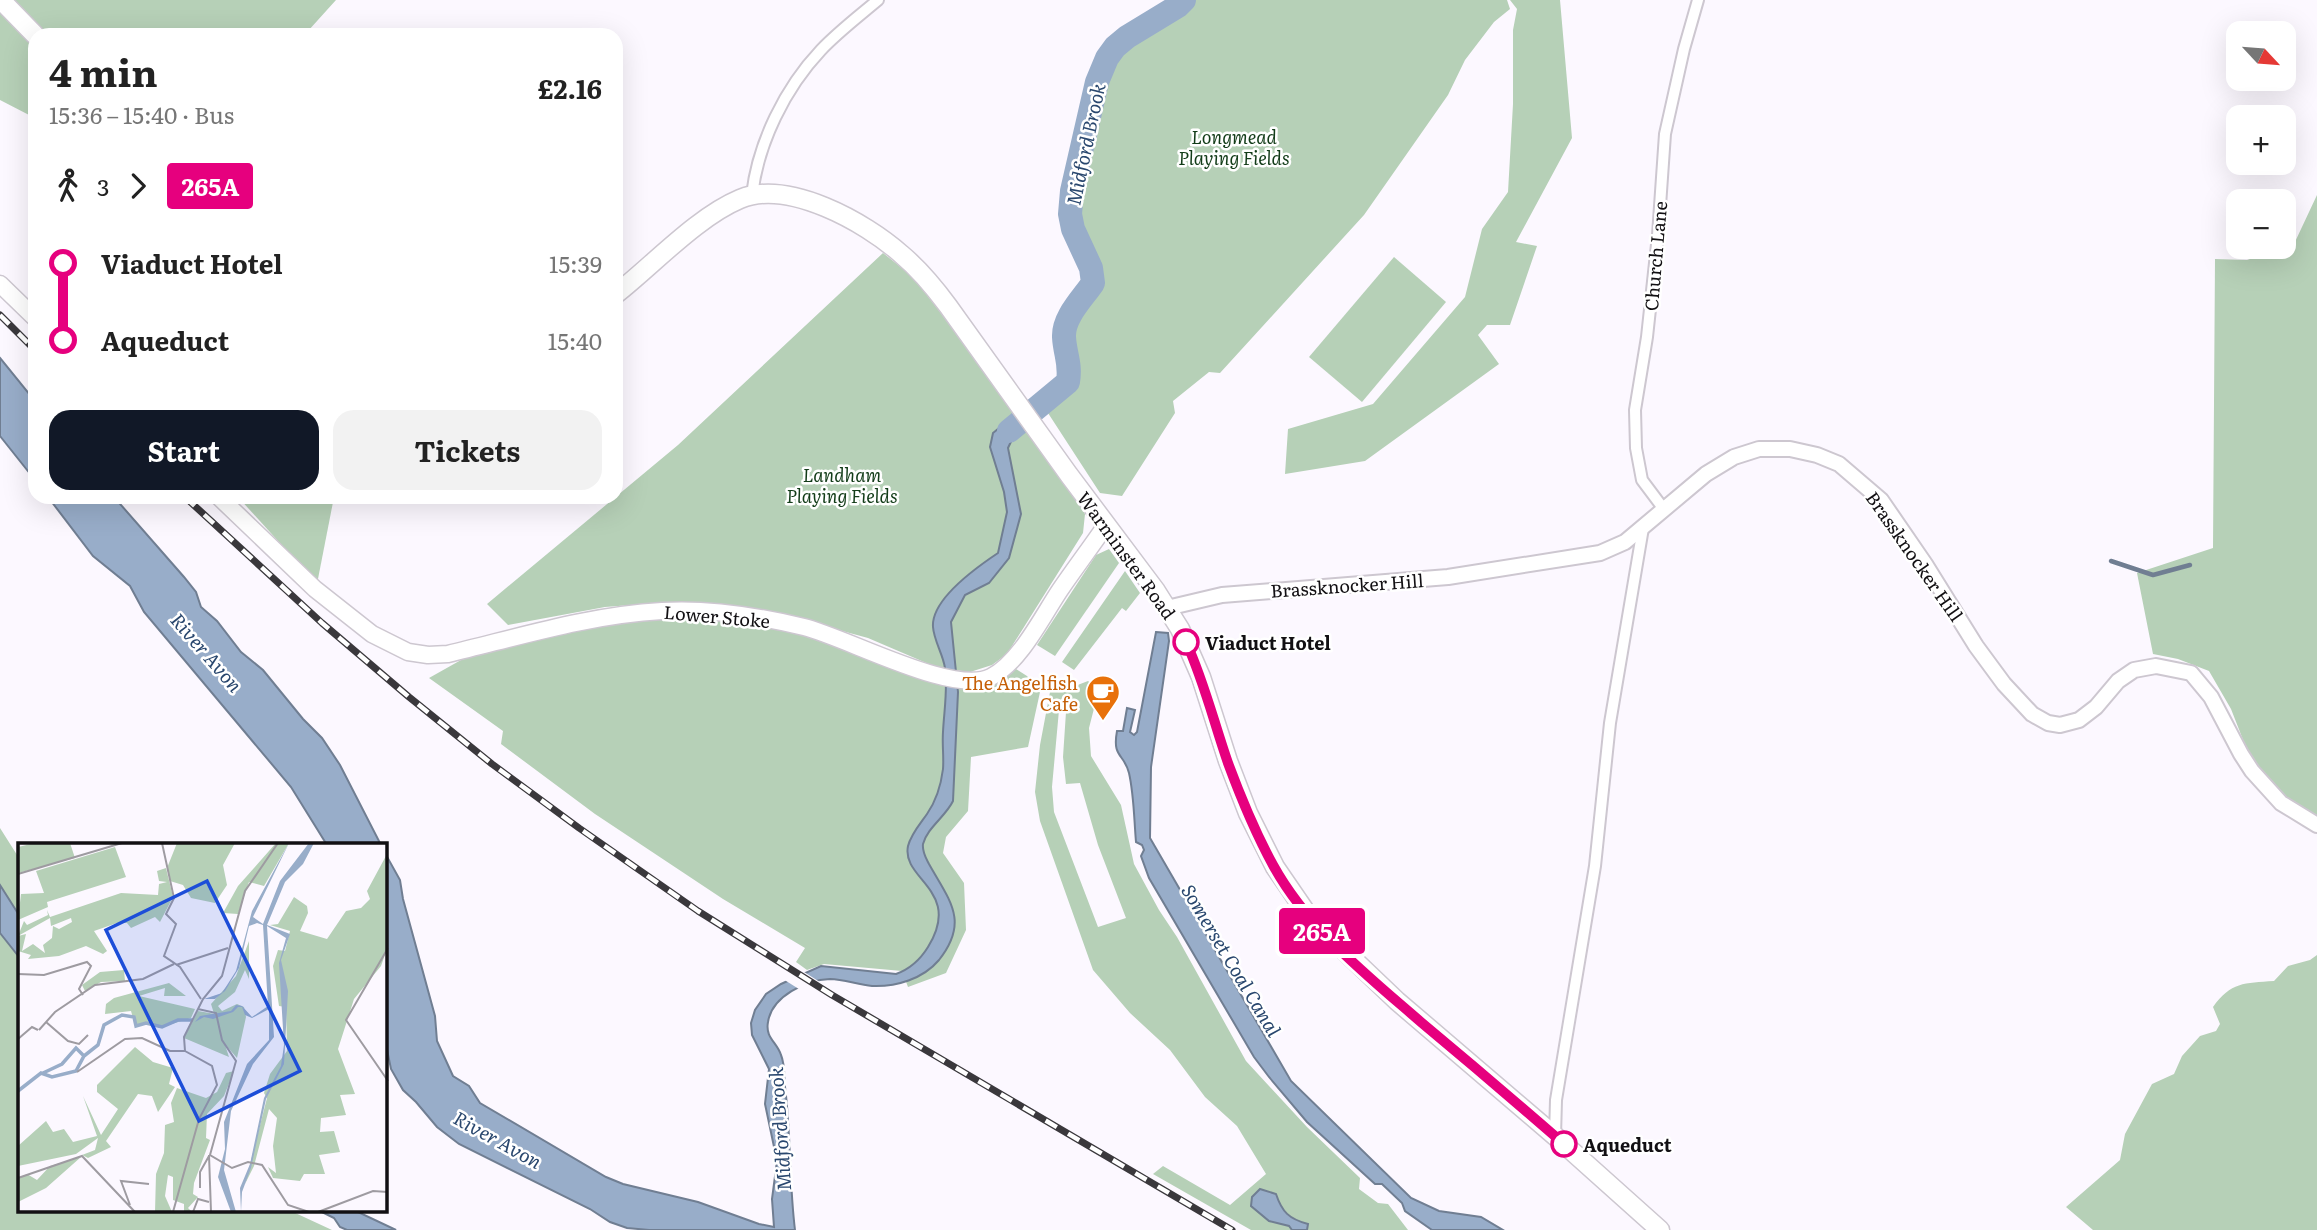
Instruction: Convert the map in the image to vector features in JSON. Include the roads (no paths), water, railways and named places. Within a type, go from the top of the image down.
[{"type":"highway","points":[[1,0],[28,28]]},
{"type":"highway","name":"Warminster Road","points":[[623,288],[712,215],[752,195],[795,197],[830,209],[857,223],[900,253],[929,281],[1156,591],[1180,629],[1201,677],[1248,813],[1275,867],[1298,903],[1346,955],[1660,1230]]},
{"type":"main road","points":[[0,284],[28,311]]},
{"type":"main road","name":"Lower Stoke","points":[[226,504],[315,589],[372,634],[408,652],[428,655],[448,653],[615,616],[682,611],[748,616],[812,629],[920,671],[965,681],[990,678],[1017,655],[1106,525]]},
{"type":"street","points":[[752,195],[754,176],[773,124],[787,96],[821,50],[878,0]]},
{"type":"street","name":"Church Lane","points":[[1663,509],[1642,480],[1636,448],[1635,410],[1647,337],[1665,134],[1698,0]]},
{"type":"street","name":"Brassknocker Hill","points":[[1167,608],[1222,595],[1448,577],[1600,553],[1625,542],[1706,474],[1734,457],[1759,449],[1790,449],[1817,455],[1839,464],[1881,500],[1997,674],[2032,714],[2048,723],[2060,725],[2079,720],[2096,707],[2118,681],[2134,670],[2156,667],[2191,673],[2211,696],[2252,771],[2281,803],[2317,825]]},
{"type":"street","points":[[1555,1136],[1556,1100],[1595,866],[1611,723],[1643,528]]},
{"type":"water","points":[[0,358],[28,392],[28,471],[0,436]]},
{"type":"water","name":"River Avon","points":[[1022,409],[1030,420],[1016,431],[1008,448],[1021,514],[1009,558],[989,583],[965,595],[951,622],[958,692],[953,801],[928,833],[923,847],[953,911],[953,934],[939,960],[917,977],[890,985],[872,986],[830,979],[811,982],[783,997],[771,1013],[768,1032],[784,1066],[795,1230],[627,1228],[610,1222],[590,1209],[459,1144],[437,1127],[403,1090],[391,1069],[387,1050],[387,857],[400,880],[435,1016],[437,1041],[453,1076],[469,1086],[480,1103],[606,1177],[623,1184],[698,1202],[774,1227],[772,1199],[777,1161],[765,1104],[769,1069],[752,1035],[751,1023],[755,1010],[766,994],[781,984],[821,966],[896,974],[901,972],[922,956],[937,928],[939,912],[935,899],[908,858],[908,846],[913,833],[933,804],[943,769],[946,676],[933,627],[934,616],[957,585],[998,553],[1007,512],[1004,492],[990,447],[993,433]]},
{"type":"water","name":"River Avon","points":[[53,504],[120,504],[196,592],[201,607],[217,621],[241,652],[263,670],[322,738],[340,765],[380,843],[326,843],[291,787],[144,612],[130,586],[93,556]]},
{"type":"water","points":[[1156,632],[1168,633],[1169,641],[1151,767],[1150,838],[1291,1081],[1411,1198],[1439,1211],[1481,1217],[1503,1230],[1432,1230],[1405,1211],[1402,1203],[1382,1184],[1375,1184],[1307,1122],[1254,1057],[1149,878],[1141,856],[1144,850],[1142,845],[1136,842],[1129,773],[1117,751],[1116,740],[1117,731],[1123,731],[1127,708],[1135,710],[1130,732],[1134,735],[1137,732]]},
{"type":"water","points":[[0,885],[18,913],[18,956],[0,933]]},
{"type":"water","points":[[1260,1189],[1276,1194],[1287,1214],[1308,1224],[1307,1230],[1292,1230],[1289,1226],[1269,1221],[1251,1206],[1252,1197]]},
{"type":"water","points":[[322,1212],[358,1212],[396,1230],[347,1230],[340,1227],[334,1218]]},
{"type":"waterway","name":"Midford Brook","points":[[1009,431],[1068,382],[1069,369],[1064,337],[1067,322],[1093,283],[1091,268],[1073,229],[1070,214],[1072,191],[1097,82],[1115,47],[1184,0]]},
{"type":"waterway","points":[[2111,561],[2153,575],[2190,565]]},
{"type":"railway","points":[[0,315],[28,343]]},
{"type":"railway","points":[[193,504],[322,623],[409,697],[492,764],[579,828],[698,911],[832,995],[1232,1230]]},
{"type":"place","name":"Viaduct Hotel","points":[[1186,642]]},
{"type":"place","name":"The Angelfish Cafe","points":[[1103,722]]},
{"type":"place","name":"Aqueduct","points":[[1564,1144]]},
{"type":"park label","name":"Longmead Playing Fields","points":[[1234,146]]},
{"type":"park label","name":"Landham Playing Fields","points":[[842,484]]},
{"type":"water label","name":"Somerset Coal Canal","points":[[1232,960]]}]
